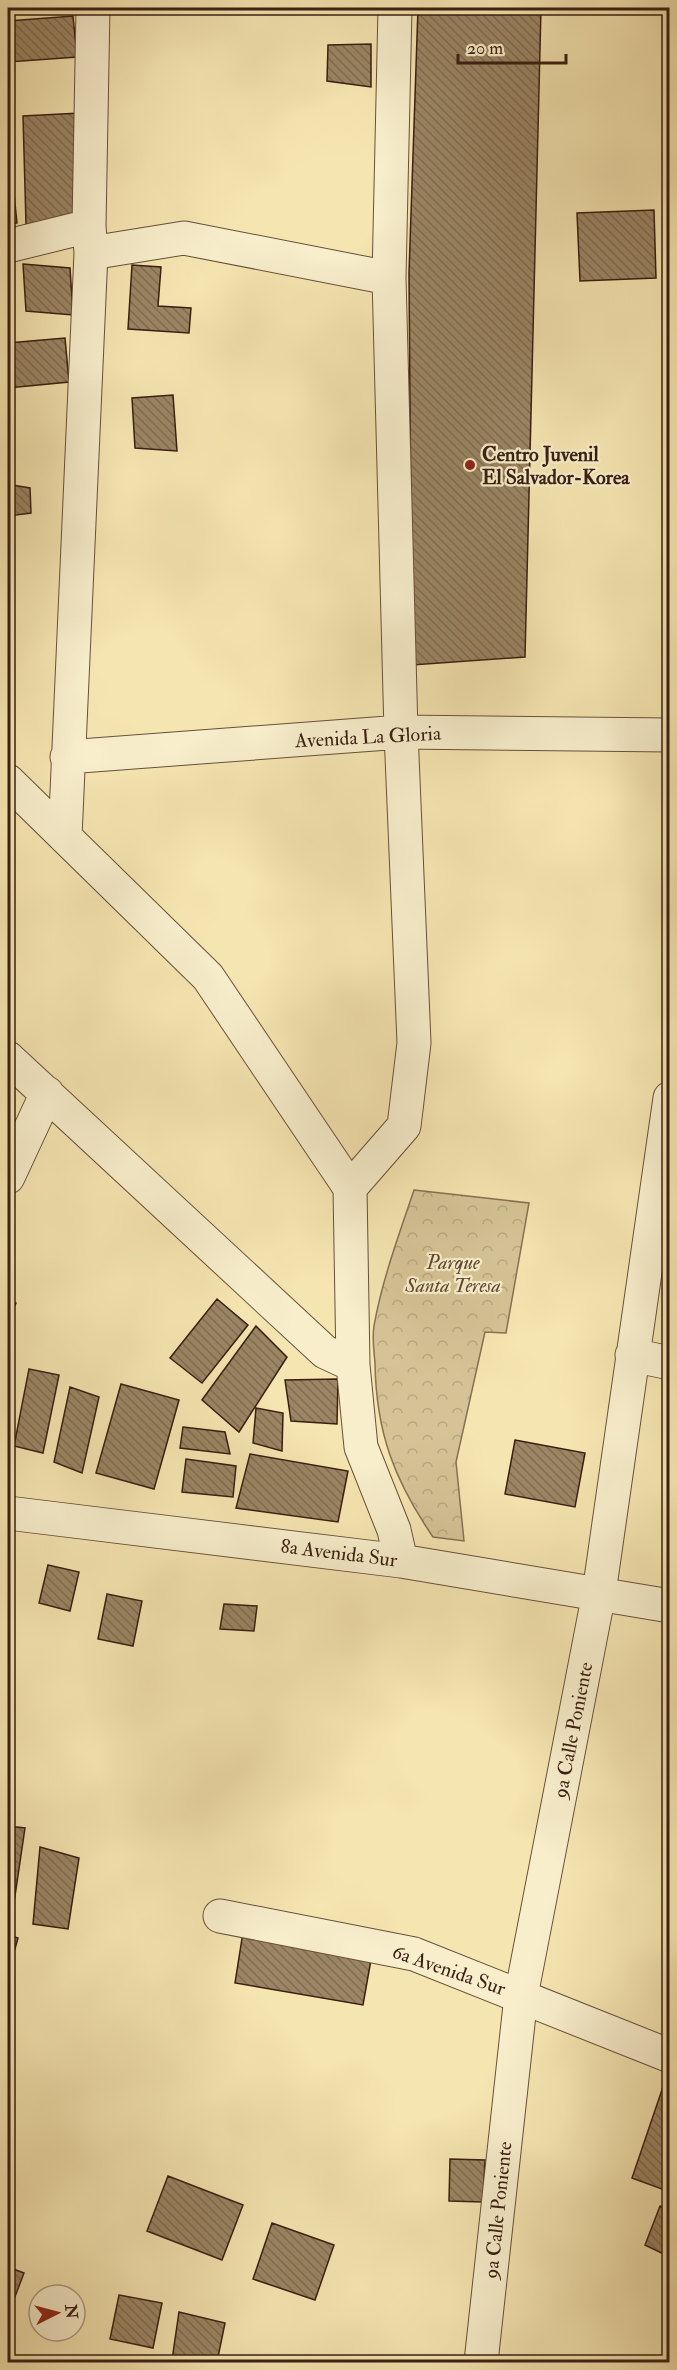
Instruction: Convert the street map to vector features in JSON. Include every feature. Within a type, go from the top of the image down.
[{"type":"street","points":[[65,837],[90,240],[93,8]]},
{"type":"street","points":[[350,1188],[404,1126],[414,1043],[401,732],[389,278],[395,8]]},
{"type":"street","points":[[8,246],[90,240],[184,238],[389,278]]},
{"type":"street","name":"Avenida La Gloria","points":[[67,757],[401,732],[669,735]]},
{"type":"street","points":[[8,781],[208,977],[350,1188],[353,1365],[361,1447],[394,1530],[401,1561]]},
{"type":"street","points":[[8,1058],[325,1352],[353,1365]]},
{"type":"street","points":[[8,1177],[46,1094]]},
{"type":"street","name":"9a Calle Poniente","points":[[481,2362],[521,1996],[600,1593],[669,1098]]},
{"type":"street","points":[[632,1355],[669,1364]]},
{"type":"street","name":"8a Avenida Sur","points":[[8,1513],[401,1561],[669,1606]]},
{"type":"street","name":"6a Avenida Sur","points":[[220,1916],[414,1954],[669,2056]]},
{"type":"green space","name":"Parque Santa Teresa","points":[[414,1190],[529,1203],[506,1333],[485,1332],[456,1462],[464,1541],[433,1537],[419,1516],[390,1454],[379,1411],[373,1344],[374,1326],[386,1275]]},
{"type":"building","name":"Centro Juvenil El Salvador-Korea","points":[[418,8],[541,8],[525,657],[412,665],[409,273]]},
{"type":"building","points":[[73,16],[77,57],[8,62],[8,21]]},
{"type":"building","points":[[371,44],[371,87],[327,81],[328,45]]},
{"type":"building","points":[[80,113],[81,219],[26,224],[23,116]]},
{"type":"building","points":[[8,137],[17,223],[8,225]]},
{"type":"building","points":[[654,210],[656,278],[580,281],[577,213]]},
{"type":"building","points":[[23,264],[70,268],[73,315],[26,311]]},
{"type":"building","points":[[132,265],[161,267],[158,306],[191,308],[189,333],[128,329]]},
{"type":"building","points":[[65,338],[69,382],[8,388],[8,343]]},
{"type":"building","points":[[173,395],[177,451],[135,448],[132,398]]},
{"type":"building","points":[[12,451],[12,485],[30,488],[31,513],[8,516],[8,452]]},
{"type":"building","points":[[8,1299],[16,1303],[8,1320]]},
{"type":"building","points":[[217,1299],[248,1325],[202,1383],[170,1358]]},
{"type":"building","points":[[256,1326],[287,1357],[239,1432],[202,1400]]},
{"type":"building","points":[[29,1369],[59,1375],[43,1453],[14,1446]]},
{"type":"building","points":[[338,1379],[337,1424],[291,1421],[285,1380]]},
{"type":"building","points":[[121,1384],[179,1400],[154,1489],[96,1473]]},
{"type":"building","points":[[70,1387],[99,1397],[82,1473],[54,1462]]},
{"type":"building","points":[[256,1408],[283,1413],[282,1451],[253,1443]]},
{"type":"building","points":[[183,1427],[225,1432],[230,1454],[180,1448]]},
{"type":"building","points":[[515,1440],[585,1453],[575,1507],[505,1494]]},
{"type":"building","points":[[250,1454],[348,1471],[338,1522],[236,1508]]},
{"type":"building","points":[[186,1459],[236,1466],[233,1497],[182,1492]]},
{"type":"building","points":[[48,1565],[79,1572],[70,1611],[39,1603]]},
{"type":"building","points":[[107,1594],[142,1601],[133,1646],[98,1639]]},
{"type":"building","points":[[224,1604],[257,1606],[254,1631],[220,1629]]},
{"type":"building","points":[[8,1826],[25,1828],[11,1923],[8,1922]]},
{"type":"building","points":[[40,1847],[79,1858],[68,1929],[33,1924]]},
{"type":"building","points":[[243,1932],[372,1954],[363,2005],[235,1983]]},
{"type":"building","points":[[8,1935],[18,1938],[8,1974]]},
{"type":"building","points":[[667,2075],[670,2076],[670,2192],[632,2178]]},
{"type":"building","points":[[450,2159],[485,2160],[483,2202],[449,2201]]},
{"type":"building","points":[[168,2176],[243,2205],[222,2260],[147,2231]]},
{"type":"building","points":[[660,2206],[670,2211],[670,2257],[645,2245]]},
{"type":"building","points":[[272,2223],[334,2245],[315,2300],[253,2279]]},
{"type":"building","points":[[8,2267],[24,2273],[8,2315]]},
{"type":"building","points":[[119,2295],[162,2303],[153,2348],[110,2339]]},
{"type":"building","points":[[179,2312],[225,2323],[217,2362],[172,2360]]},
{"type":"place","name":"Centro Juvenil El Salvador-Korea","points":[[470,465]]}]
